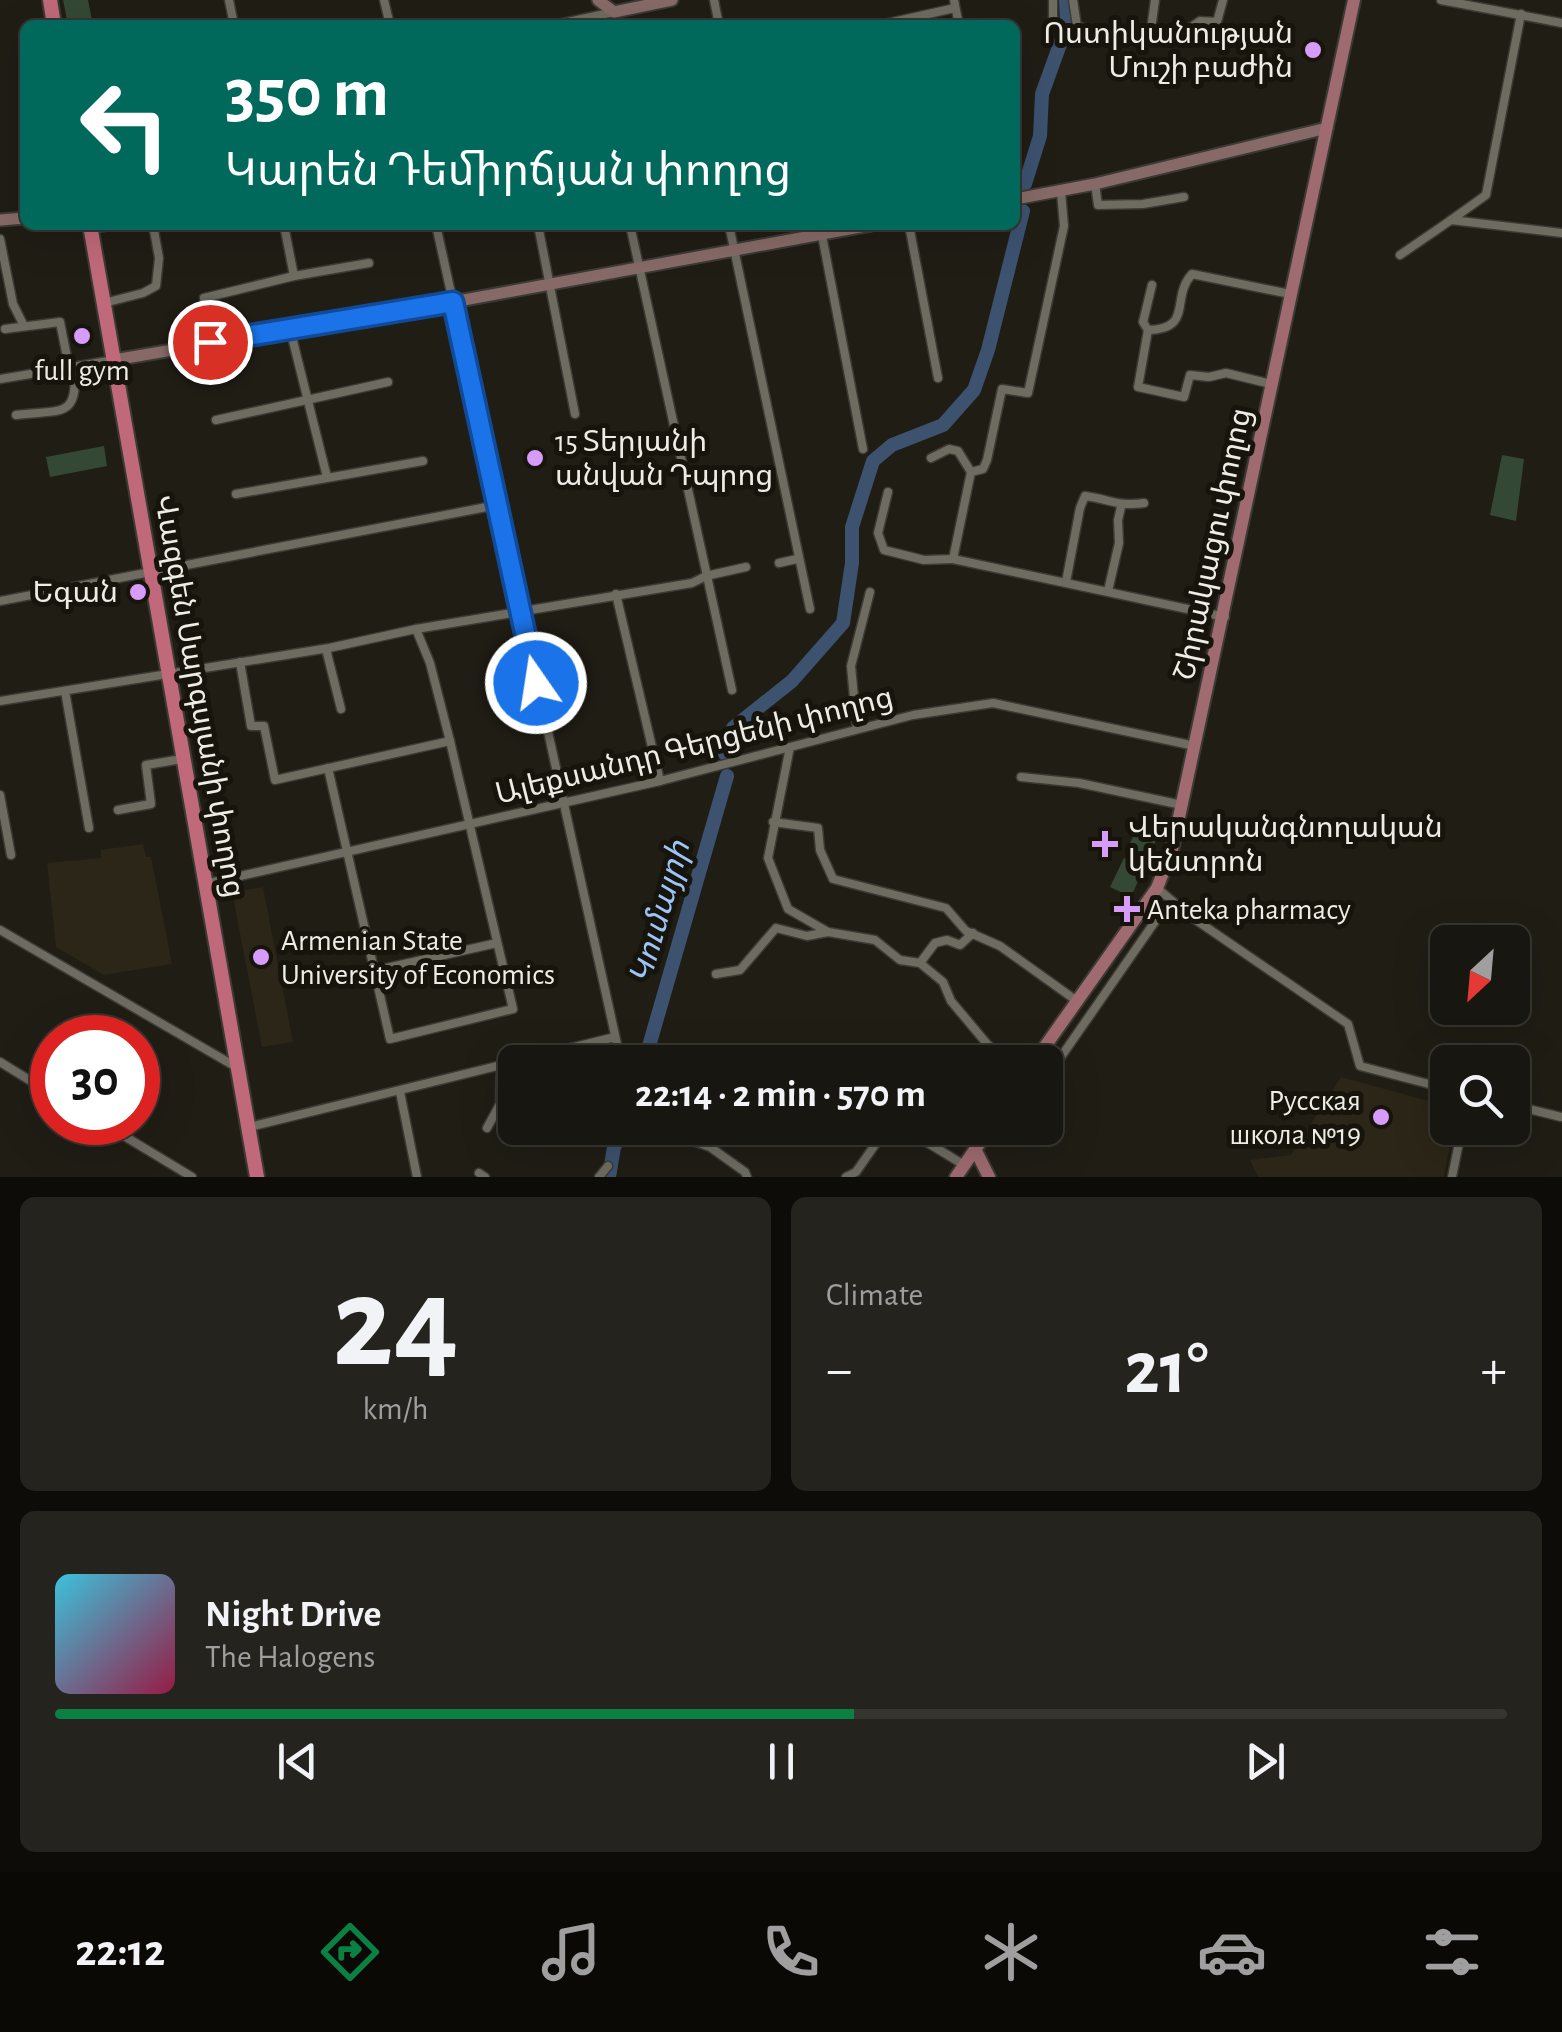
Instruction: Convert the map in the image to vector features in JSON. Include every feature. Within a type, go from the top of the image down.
[{"type":"highway","name":"Վազգեն Սարգսյանի փողոց","points":[[91,230],[256,1177]]},
{"type":"main road","name":"Շիրակացու փողոց","points":[[1047,1045],[1156,888],[1172,850],[1354,0]]},
{"type":"main road","points":[[960,1171],[978,1145]]},
{"type":"main road","points":[[975,1149],[990,1177]]},
{"type":"street","points":[[567,20],[607,4],[672,0]]},
{"type":"street","points":[[1053,0],[1053,23]]},
{"type":"street","points":[[1073,0],[1077,26],[1141,44]]},
{"type":"street","points":[[1152,22],[1155,0]]},
{"type":"street","points":[[1188,38],[1190,28],[1200,20],[1217,22],[1223,0]]},
{"type":"street","points":[[1440,0],[1562,24]]},
{"type":"street","points":[[897,20],[954,4]]},
{"type":"street","points":[[1400,255],[1486,196],[1521,14]]},
{"type":"street","points":[[1020,199],[1327,128]]},
{"type":"street","points":[[1095,184],[1098,206],[1184,197]]},
{"type":"street","points":[[972,472],[983,469],[987,460],[1002,389],[1028,393],[1064,226],[1061,192]]},
{"type":"street","points":[[1451,220],[1562,233]]},
{"type":"street","points":[[104,303],[156,286],[159,258],[154,230]]},
{"type":"street","points":[[285,230],[294,276]]},
{"type":"street","points":[[437,230],[618,1045]]},
{"type":"street","points":[[539,230],[576,414]]},
{"type":"street","points":[[631,230],[732,690]]},
{"type":"street","points":[[730,230],[810,609]]},
{"type":"street","points":[[0,379],[453,302],[817,230]]},
{"type":"street","points":[[821,230],[863,449]]},
{"type":"street","points":[[910,230],[938,378]]},
{"type":"street","points":[[0,238],[13,304],[24,326]]},
{"type":"street","points":[[210,342],[204,298],[369,263]]},
{"type":"street","points":[[1148,330],[1170,327],[1177,320],[1185,281],[1192,274],[1290,294]]},
{"type":"street","points":[[1152,286],[1143,322],[1148,330],[1138,387],[1184,397],[1190,374],[1209,378],[1226,373],[1271,384]]},
{"type":"street","points":[[6,329],[60,322],[76,394],[73,404],[66,408],[16,416]]},
{"type":"street","points":[[290,329],[327,477]]},
{"type":"street","points":[[216,420],[388,382]]},
{"type":"street","points":[[931,458],[950,449],[958,451],[972,472],[952,560]]},
{"type":"street","points":[[236,494],[423,461]]},
{"type":"street","points":[[888,492],[878,533],[884,550],[1066,582],[1224,617]]},
{"type":"street","points":[[1066,582],[1085,496],[1106,498],[1122,507],[1144,503]]},
{"type":"street","points":[[0,601],[497,505]]},
{"type":"street","points":[[1108,591],[1122,507]]},
{"type":"street","points":[[779,563],[797,559]]},
{"type":"street","points":[[0,701],[326,649],[416,629],[692,583],[746,567]]},
{"type":"street","points":[[857,729],[850,666],[870,592]]},
{"type":"street","points":[[616,594],[660,781]]},
{"type":"street","points":[[328,768],[390,1039],[513,1009],[450,740],[430,664],[416,629]]},
{"type":"street","points":[[326,649],[341,709]]},
{"type":"street","points":[[240,662],[250,726],[264,726],[275,780],[450,740]]},
{"type":"street","points":[[65,691],[89,828]]},
{"type":"street","name":"Ալեքսանդր Գերցենի փողոց","points":[[205,884],[562,800],[660,781],[913,714],[993,703],[1195,746]]},
{"type":"street","points":[[790,747],[768,858],[784,904],[794,914],[828,932],[876,940],[900,960],[920,963],[943,982],[950,1001],[988,1045]]},
{"type":"street","points":[[118,810],[152,804],[146,765],[182,759]]},
{"type":"street","points":[[1022,777],[1079,783],[1182,805]]},
{"type":"street","points":[[0,795],[11,855]]},
{"type":"street","points":[[773,822],[818,828],[820,850],[833,879],[946,908],[966,931],[1000,946],[1077,1002]]},
{"type":"street","points":[[1156,888],[1348,1024],[1360,1066],[1430,1084]]},
{"type":"street","points":[[1063,1054],[1170,900]]},
{"type":"street","points":[[716,974],[740,970],[776,928],[807,936],[828,932]]},
{"type":"street","points":[[0,930],[238,1068]]},
{"type":"street","points":[[920,963],[934,943],[947,940],[960,945],[973,933]]},
{"type":"street","points":[[373,971],[497,944]]},
{"type":"street","points":[[582,1045],[616,1036]]},
{"type":"street","points":[[0,1062],[30,1080]]},
{"type":"street","points":[[249,1128],[498,1067]]},
{"type":"street","points":[[400,1092],[417,1177]]},
{"type":"street","points":[[487,1128],[498,1108]]},
{"type":"street","points":[[1530,1110],[1560,1117]]},
{"type":"street","points":[[139,1145],[192,1177]]},
{"type":"street","points":[[702,1145],[747,1177]]},
{"type":"street","points":[[846,1177],[856,1172],[876,1145]]},
{"type":"street","points":[[927,1145],[960,1171]]},
{"type":"street","points":[[1452,1177],[1459,1145]]},
{"type":"street","points":[[599,1177],[608,1166]]},
{"type":"shaded area","points":[[143,844],[146,857],[151,857],[172,964],[104,975],[56,947],[47,863],[101,858],[101,850]]},
{"type":"shaded area","name":"Armenian State University of Economics","points":[[263,887],[293,1042],[262,1047],[232,892]]},
{"type":"shaded area","name":"Русская школа №19","points":[[1341,1077],[1430,1101],[1430,1145],[1450,1145],[1444,1177],[1258,1177],[1250,1160],[1291,1155]]},
{"type":"green space","points":[[63,0],[88,0],[92,20],[67,20]]},
{"type":"green space","points":[[104,446],[107,466],[50,477],[46,457]]},
{"type":"green space","points":[[1502,455],[1524,459],[1516,521],[1490,515]]},
{"type":"green space","points":[[1142,819],[1162,828],[1148,857],[1128,847]]},
{"type":"green space","points":[[1124,858],[1144,868],[1131,897],[1110,887]]},
{"type":"waterway","points":[[1025,184],[1040,136],[1042,94],[1067,25],[1066,0]]},
{"type":"waterway","name":"Կումայրի","points":[[1020,223],[1023,211]]},
{"type":"waterway","name":"Կումայրի","points":[[725,754],[733,728],[792,681],[843,623],[852,563],[852,527],[873,461],[892,445],[943,425],[974,390],[1018,230]]},
{"type":"waterway","name":"Կումայրի","points":[[649,1045],[727,776]]},
{"type":"waterway","name":"Կումայրի","points":[[609,1177],[615,1145]]},
{"type":"place","name":"Ոստիկանության Մուշի բաժին","points":[[1313,50]]},
{"type":"place","name":"full gym","points":[[82,336]]},
{"type":"place","name":"15 Տերյանի անվան Դպրոց","points":[[535,458]]},
{"type":"place","name":"Եգան","points":[[138,592]]},
{"type":"place","name":"Վերականգնողական կենտրոն","points":[[1105,844]]},
{"type":"place","name":"Anteka pharmacy","points":[[1127,909]]},
{"type":"place","name":"Armenian State University of Economics","points":[[261,957]]},
{"type":"place","name":"Русская школа №19","points":[[1381,1117]]},
{"type":"route","points":[[210,342],[453,302],[536,683]]}]
